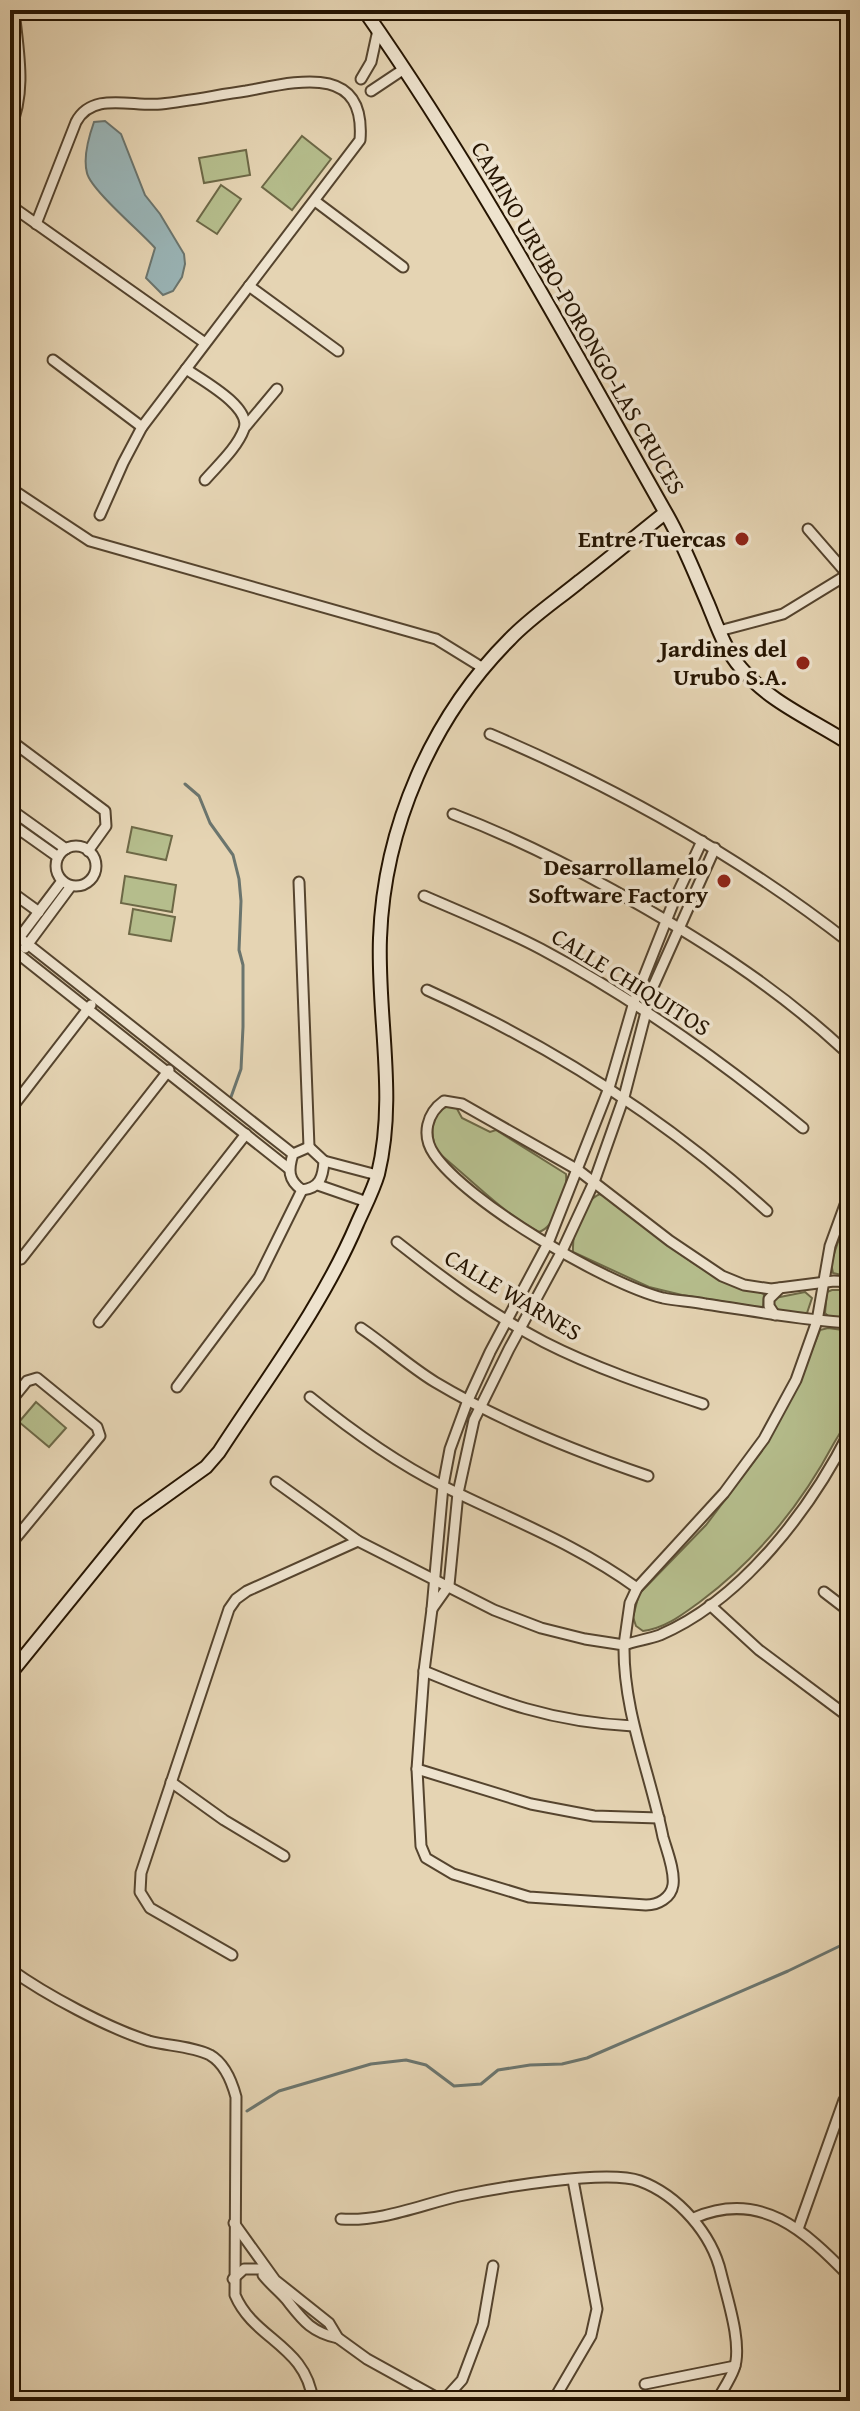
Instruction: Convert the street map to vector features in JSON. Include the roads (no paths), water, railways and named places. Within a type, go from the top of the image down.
[{"type":"street","points":[[10,129],[21,93],[14,10]]},
{"type":"street","name":"CAMINO URUBO-PORONGO-LAS CRUCES","points":[[364,10],[495,210],[665,513],[719,631],[738,665],[755,685],[850,744]]},
{"type":"street","points":[[343,92],[359,81],[371,62],[378,30]]},
{"type":"street","points":[[355,105],[404,69]]},
{"type":"street","points":[[36,224],[76,122],[80,114],[95,104],[158,104],[308,80],[324,82],[343,92],[355,105],[361,125],[360,140],[142,427],[100,515]]},
{"type":"street","points":[[315,201],[403,267]]},
{"type":"street","points":[[14,208],[205,343]]},
{"type":"street","points":[[249,286],[338,351]]},
{"type":"street","points":[[53,360],[142,427]]},
{"type":"street","points":[[186,369],[243,412],[257,415]]},
{"type":"street","points":[[205,480],[277,389]]},
{"type":"street","points":[[243,412],[246,426]]},
{"type":"street","points":[[10,488],[90,541],[436,639],[483,668]]},
{"type":"street","points":[[10,1674],[139,1515],[206,1467],[219,1452],[317,1303],[343,1257],[377,1175],[386,1114],[380,940],[386,881],[397,829],[415,781],[437,736],[483,668],[511,637],[665,513]]},
{"type":"street","points":[[719,631],[783,614],[849,577],[808,529]]},
{"type":"street","points":[[490,734],[571,769],[715,848],[765,880],[850,943]]},
{"type":"street","points":[[10,740],[105,811],[106,826],[88,851]]},
{"type":"street","points":[[10,809],[66,849]]},
{"type":"street","points":[[453,814],[524,844],[680,927],[768,986],[844,1050]]},
{"type":"street","points":[[10,823],[58,857]]},
{"type":"street","points":[[702,841],[634,1002],[609,1088],[548,1243],[490,1352],[450,1449],[443,1486],[417,1769],[421,1846],[426,1858],[453,1874],[529,1897],[646,1905],[660,1902],[670,1892],[673,1885],[659,1818],[626,1689],[624,1645],[630,1603],[637,1588],[724,1493],[764,1439],[796,1380],[817,1321],[822,1282],[837,1222],[850,1191]]},
{"type":"street","points":[[24,941],[39,912],[66,883],[86,884],[91,879],[95,864],[88,851],[73,846],[58,857],[56,869],[66,883]]},
{"type":"street","points":[[432,1609],[449,1585],[458,1493],[466,1448],[480,1406],[562,1251],[594,1182],[624,1097],[652,989],[715,848]]},
{"type":"street","points":[[299,882],[309,1147],[324,1161],[377,1175]]},
{"type":"street","points":[[66,883],[13,953],[89,1009],[288,1168]]},
{"type":"street","points":[[10,891],[39,912]]},
{"type":"street","name":"CALLE CHIQUITOS","points":[[424,896],[530,943],[634,1002],[717,1060],[803,1128]]},
{"type":"street","points":[[24,941],[293,1154]]},
{"type":"street","points":[[427,990],[503,1026],[624,1097],[698,1152],[767,1211]]},
{"type":"street","points":[[10,1110],[97,998]]},
{"type":"street","points":[[21,1259],[176,1061]]},
{"type":"street","points":[[850,1282],[780,1288],[744,1285],[722,1276],[670,1241],[578,1170],[462,1104],[444,1101],[433,1109],[427,1123],[427,1139],[434,1154],[492,1208],[548,1243],[632,1288],[664,1298],[817,1321],[850,1323]]},
{"type":"street","points":[[99,1322],[246,1134]]},
{"type":"street","points":[[302,1190],[289,1176],[288,1168],[293,1154],[309,1147]]},
{"type":"street","points":[[302,1190],[318,1185],[324,1161]]},
{"type":"street","points":[[318,1185],[367,1202]]},
{"type":"street","points":[[177,1387],[259,1277],[302,1190]]},
{"type":"street","name":"CALLE WARNES","points":[[397,1242],[508,1321],[599,1367],[703,1404]]},
{"type":"street","points":[[775,1315],[769,1306],[769,1299],[780,1288]]},
{"type":"street","points":[[361,1328],[432,1380],[468,1400],[540,1436],[648,1476]]},
{"type":"street","points":[[10,1402],[27,1381],[37,1378],[97,1427],[100,1436],[10,1545]]},
{"type":"street","points":[[310,1397],[361,1437],[443,1486],[578,1549],[637,1588]]},
{"type":"street","points":[[276,1482],[358,1541],[494,1610],[541,1628],[624,1645],[657,1636],[710,1605],[765,1555],[799,1517],[828,1474],[850,1431]]},
{"type":"street","points":[[232,1955],[150,1908],[140,1892],[141,1873],[229,1609],[247,1591],[358,1541]]},
{"type":"street","points":[[824,1592],[850,1612]]},
{"type":"street","points":[[710,1605],[779,1666],[850,1718]]},
{"type":"street","points":[[424,1671],[532,1712],[591,1724],[633,1726]]},
{"type":"street","points":[[417,1769],[531,1804],[594,1816],[659,1818]]},
{"type":"street","points":[[171,1782],[224,1820],[284,1856]]},
{"type":"street","points":[[10,1969],[119,2030],[212,2056],[233,2082],[236,2097],[235,2295],[241,2310],[303,2367],[313,2401]]},
{"type":"street","points":[[798,2229],[844,2100],[850,2106]]},
{"type":"street","points":[[341,2219],[363,2221],[460,2196],[530,2184],[624,2178],[641,2182],[659,2191],[694,2218],[719,2264],[731,2314],[735,2366],[717,2401]]},
{"type":"street","points":[[553,2401],[591,2336],[597,2309],[573,2180]]},
{"type":"street","points":[[694,2218],[715,2209],[738,2207],[762,2210],[798,2229],[850,2277]]},
{"type":"street","points":[[234,2223],[275,2280],[329,2323],[338,2338],[367,2359],[443,2401],[462,2380],[483,2324],[493,2266]]},
{"type":"street","points":[[234,2242],[245,2247],[296,2315],[326,2336],[338,2338]]},
{"type":"street","points":[[233,2279],[244,2269],[259,2269]]},
{"type":"street","points":[[645,2384],[735,2366]]},
{"type":"water","points":[[105,121],[121,134],[145,195],[184,254],[182,277],[173,291],[163,295],[146,278],[155,248],[107,200],[87,173],[86,154],[94,122]]},
{"type":"waterway","points":[[185,784],[199,796],[210,823],[233,855],[239,879],[243,1027],[241,1069],[231,1097]]},
{"type":"waterway","points":[[247,2111],[279,2091],[371,2064],[406,2060],[426,2065],[454,2086],[481,2084],[498,2070],[562,2064],[587,2058],[846,1943]]},
{"type":"place","name":"Entre Tuercas","points":[[742,539]]},
{"type":"place","name":"Jardines del Urubo S.A.","points":[[803,663]]},
{"type":"place","name":"Desarrollamelo Software Factory","points":[[724,881]]}]
